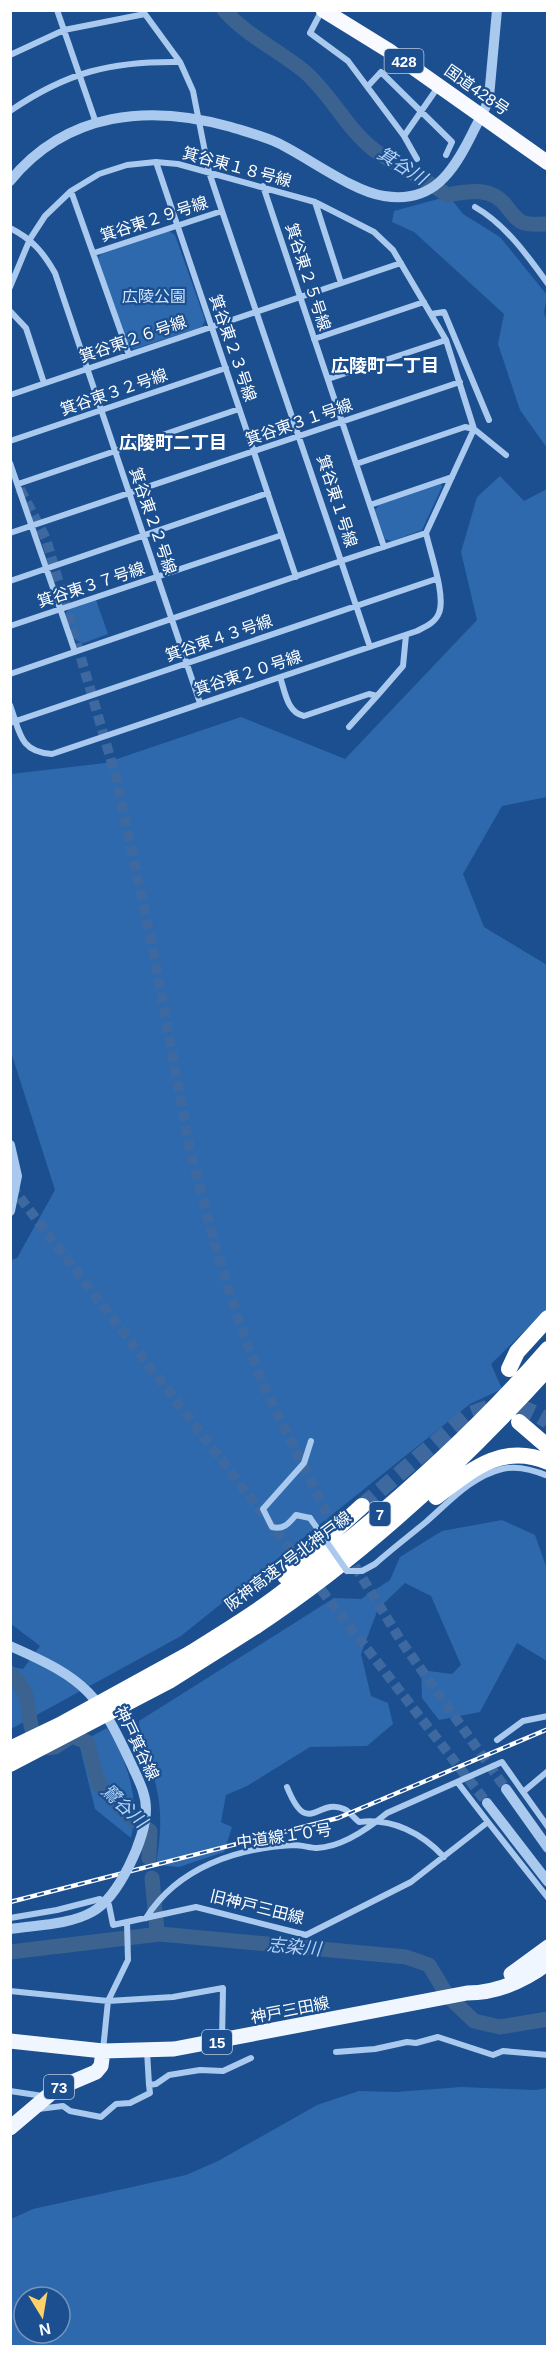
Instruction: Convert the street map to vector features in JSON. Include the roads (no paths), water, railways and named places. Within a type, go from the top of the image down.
[{"type":"highway","name":"国道428号","points":[[323,10],[440,86],[548,163]]},
{"type":"highway","points":[[509,1369],[517,1352],[548,1318]]},
{"type":"highway","name":"阪神高速7号北神戸線","points":[[10,1749],[60,1725],[191,1653],[274,1599],[389,1506],[482,1421],[548,1349]]},
{"type":"highway","name":"阪神高速7号北神戸線","points":[[10,1764],[169,1681],[286,1606],[366,1544],[442,1479],[548,1368]]},
{"type":"highway","points":[[519,1422],[548,1447]]},
{"type":"highway","name":"7","points":[[286,1606],[315,1590],[479,1465],[507,1455],[528,1455],[548,1462]]},
{"type":"highway","name":"7","points":[[191,1653],[261,1597],[362,1506]]},
{"type":"main road","name":"神戸三田線","points":[[467,1993],[518,1970],[548,1947]]},
{"type":"main road","name":"神戸三田線","points":[[10,2041],[103,2051],[147,2051],[222,2041],[508,1985],[548,1963]]},
{"type":"main road","name":"73","points":[[10,2128],[62,2086],[96,2072],[101,2066],[103,2051]]},
{"type":"street","points":[[57,10],[96,123]]},
{"type":"street","points":[[323,10],[310,33],[348,61],[405,136],[417,159]]},
{"type":"street","points":[[10,181],[46,148],[96,123],[143,114],[199,118],[270,139],[370,192],[394,197],[417,194],[447,177],[482,116],[489,97],[497,10]]},
{"type":"street","points":[[10,55],[64,30],[143,13]]},
{"type":"street","name":"箕谷東１号線","points":[[10,674],[341,561],[209,171],[193,91],[180,62],[143,13]]},
{"type":"street","points":[[10,111],[34,95],[78,73],[131,62],[180,62]]},
{"type":"street","points":[[368,86],[381,72],[453,142],[446,155]]},
{"type":"street","points":[[405,136],[440,86]]},
{"type":"street","name":"箕谷東１８号線","points":[[10,287],[30,238],[45,216],[71,190],[99,174],[128,165],[156,162],[209,171],[263,186],[315,202],[374,232],[393,250],[446,340],[474,429]]},
{"type":"street","name":"箕谷東２３号線","points":[[156,162],[296,577]]},
{"type":"street","name":"箕谷東２５号線","points":[[263,186],[384,547]]},
{"type":"street","points":[[71,190],[129,355]]},
{"type":"street","points":[[315,202],[341,283]]},
{"type":"street","points":[[475,207],[486,214],[511,238],[548,284]]},
{"type":"street","name":"箕谷東２９号線","points":[[94,253],[222,211]]},
{"type":"street","name":"箕谷東２２号線","points":[[10,228],[30,238],[45,255],[55,273],[200,703]]},
{"type":"street","name":"箕谷東２６号線","points":[[10,395],[401,262]]},
{"type":"street","points":[[314,339],[424,302]]},
{"type":"street","points":[[10,311],[26,328],[44,383]]},
{"type":"street","name":"箕谷東１８号線","points":[[431,314],[444,312],[489,420]]},
{"type":"street","points":[[328,379],[446,340]]},
{"type":"street","name":"箕谷東３２号線","points":[[10,441],[226,368]]},
{"type":"street","name":"箕谷東３１号線","points":[[10,533],[460,382]]},
{"type":"street","points":[[18,484],[240,409]]},
{"type":"street","points":[[356,464],[465,427],[474,429],[506,455]]},
{"type":"street","points":[[370,647],[341,561],[426,533],[474,429]]},
{"type":"street","points":[[10,463],[75,652]]},
{"type":"street","points":[[370,505],[452,477]]},
{"type":"street","points":[[10,581],[268,493]]},
{"type":"street","name":"箕谷東２０号線","points":[[10,705],[13,722],[23,743],[29,749],[52,754],[406,635],[432,623],[439,613],[441,598],[426,533]]},
{"type":"street","name":"箕谷東３７号線","points":[[10,626],[282,535]]},
{"type":"street","name":"箕谷東４３号線","points":[[13,722],[436,579]]},
{"type":"street","points":[[349,727],[403,666],[406,635]]},
{"type":"street","points":[[280,677],[290,708],[298,715],[304,716],[369,694],[377,696]]},
{"type":"street","points":[[10,1144],[17,1176],[10,1211]]},
{"type":"street","points":[[311,1442],[304,1463],[263,1509],[272,1527],[277,1528],[288,1525],[296,1515],[310,1518],[347,1571],[362,1571],[375,1564],[472,1483],[490,1473],[504,1468],[519,1468],[548,1476]]},
{"type":"street","name":"神戸箕谷線","points":[[10,1646],[53,1665],[77,1680],[92,1695],[111,1719],[143,1789],[146,1817],[133,1855],[110,1897],[96,1910],[81,1917],[10,1929]]},
{"type":"street","points":[[497,1740],[523,1721],[548,1716]]},
{"type":"street","name":"中道線１０号","points":[[149,1915],[158,1902],[197,1868],[252,1852],[292,1845],[317,1848],[335,1844],[387,1814],[502,1762],[523,1792]]},
{"type":"street","points":[[548,1772],[523,1792],[548,1827]]},
{"type":"street","points":[[458,1783],[548,1898]]},
{"type":"street","points":[[287,1787],[293,1803],[302,1813],[310,1814],[333,1807],[344,1809],[358,1822],[375,1823],[417,1832],[444,1857]]},
{"type":"street","points":[[506,1789],[548,1848]]},
{"type":"street","points":[[487,1803],[548,1882]]},
{"type":"street","name":"旧神戸三田線","points":[[127,1926],[149,1915],[203,1907],[306,1935],[411,1882],[488,1822]]},
{"type":"street","points":[[10,1918],[57,1910],[100,1899],[108,1905],[112,1925],[127,1926],[128,1960],[108,2001],[103,2051]]},
{"type":"street","points":[[10,1991],[108,2001],[173,1997],[223,1988],[222,2041]]},
{"type":"street","points":[[336,2052],[375,2049],[407,2042],[416,2043],[438,2037],[492,2055],[503,2051],[548,2055]]},
{"type":"street","points":[[10,2091],[41,2102],[40,2110],[63,2106],[70,2111],[101,2117],[116,2104],[130,2103],[150,2093],[147,2051]]},
{"type":"street","points":[[149,2085],[156,2084],[169,2075],[200,2070],[223,2071],[251,2058]]},
{"type":"waterway","name":"箕谷川","points":[[224,10],[252,35],[304,71],[363,141],[382,155],[447,195],[487,193],[501,200],[521,222],[548,224]]},
{"type":"waterway","name":"鷺谷川","points":[[10,1673],[26,1696],[32,1730],[39,1744],[55,1747],[72,1736],[87,1742],[99,1785],[130,1817],[150,1831],[149,1858]]},
{"type":"waterway","name":"鷺谷川","points":[[152,1878],[157,1931],[160,1934]]},
{"type":"waterway","name":"志染川","points":[[10,1952],[160,1934],[406,1957],[429,1965],[447,1995],[474,2021],[500,2027],[548,2019]]},
{"type":"tunnel","points":[[20,489],[46,539],[116,777],[151,940],[190,1150],[216,1248],[237,1316],[261,1380],[337,1534]]},
{"type":"tunnel","points":[[11,1186],[303,1566]]},
{"type":"tunnel","points":[[362,1506],[466,1416],[489,1408],[508,1405],[527,1410],[548,1421]]},
{"type":"tunnel","points":[[347,1553],[401,1641],[506,1789]]},
{"type":"tunnel","points":[[312,1578],[487,1803]]},
{"type":"railway","points":[[10,1902],[338,1818],[548,1729]]},
{"type":"district","name":"広陵町一丁目","points":[[385,366]]},
{"type":"district","name":"広陵町二丁目","points":[[173,443]]},
{"type":"park label","name":"広陵公園","points":[[154,296]]}]
